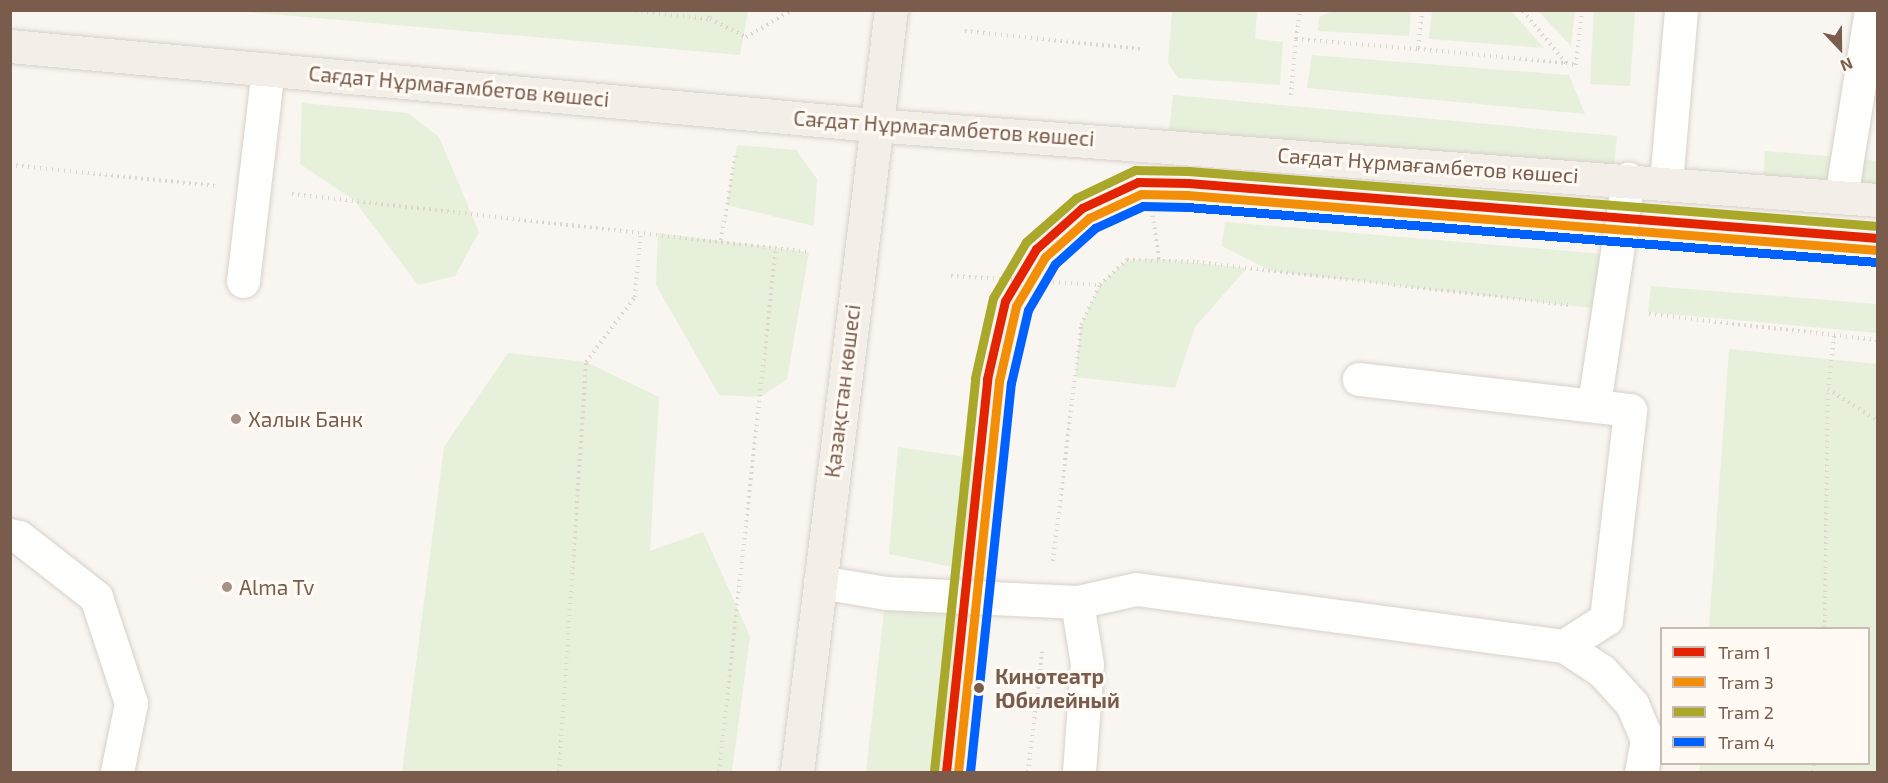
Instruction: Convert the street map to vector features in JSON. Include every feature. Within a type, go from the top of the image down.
[{"type":"main road","name":"Қазақстан көшесі","points":[[797,772],[873,125],[891,10]]},
{"type":"main road","name":"Сағдат Нұрмағамбетов көшесі","points":[[10,46],[873,125],[1628,179],[1878,200]]},
{"type":"lane","points":[[1666,182],[1680,10]]},
{"type":"lane","points":[[1841,197],[1871,10]]},
{"type":"lane","points":[[243,281],[268,69]]},
{"type":"lane","points":[[1594,404],[1628,179]]},
{"type":"lane","points":[[1359,378],[1630,410],[1606,619],[1564,646]]},
{"type":"lane","points":[[10,535],[19,537],[96,597],[131,703],[117,772]]},
{"type":"lane","points":[[820,582],[984,601],[1077,602],[1136,589],[1564,646],[1602,671],[1632,705],[1647,739],[1641,772]]},
{"type":"lane","points":[[1077,602],[1087,664],[1079,772]]},
{"type":"path","points":[[629,10],[710,19],[746,37],[792,10]]},
{"type":"path","points":[[708,10],[710,19]]},
{"type":"path","points":[[1291,95],[1300,10]]},
{"type":"path","points":[[1418,49],[1422,10]]},
{"type":"path","points":[[1522,10],[1566,63]]},
{"type":"path","points":[[1296,39],[1576,65],[1582,10]]},
{"type":"path","points":[[966,31],[1140,49]]},
{"type":"path","points":[[720,240],[737,146]]},
{"type":"path","points":[[10,165],[641,231],[776,246],[809,252]]},
{"type":"path","points":[[1147,176],[1159,259]]},
{"type":"path","points":[[560,772],[586,362],[635,297],[641,231]]},
{"type":"path","points":[[719,772],[776,246]]},
{"type":"path","points":[[951,276],[1100,285]]},
{"type":"path","points":[[1825,627],[1828,389],[1834,336]]},
{"type":"path","points":[[1828,389],[1878,421]]},
{"type":"green space","points":[[748,10],[740,55],[237,11]]},
{"type":"green space","points":[[1335,10],[1411,11],[1409,36],[1318,31],[1319,17]]},
{"type":"green space","points":[[1172,11],[1257,11],[1255,39],[1283,42],[1280,85],[1178,78],[1168,63]]},
{"type":"green space","points":[[1432,11],[1511,11],[1544,48],[1429,39]]},
{"type":"green space","points":[[1538,11],[1575,11],[1571,46]]},
{"type":"green space","points":[[1594,11],[1635,11],[1630,86],[1590,84]]},
{"type":"green space","points":[[1312,55],[1569,75],[1585,114],[1307,88]]},
{"type":"green space","points":[[1173,95],[1617,136],[1614,168],[1169,131]]},
{"type":"green space","points":[[302,103],[408,113],[439,137],[479,232],[455,276],[418,285],[354,200],[300,164]]},
{"type":"green space","points":[[737,145],[796,150],[817,179],[814,226],[727,205]]},
{"type":"green space","points":[[1765,151],[1838,157],[1835,189],[1763,182]]},
{"type":"green space","points":[[1856,159],[1877,161],[1877,192],[1854,190]]},
{"type":"green space","points":[[1225,222],[1616,255],[1608,310],[1271,271],[1222,246]]},
{"type":"green space","points":[[658,233],[809,252],[787,379],[760,397],[719,395],[656,285]]},
{"type":"green space","points":[[1159,259],[1247,268],[1195,327],[1175,388],[1075,377],[1081,325],[1100,285],[1127,260]]},
{"type":"green space","points":[[1651,286],[1877,304],[1877,333],[1648,312]]},
{"type":"green space","points":[[1729,349],[1877,364],[1877,772],[1699,772],[1700,765],[1870,765],[1870,627],[1709,627]]},
{"type":"green space","points":[[508,353],[586,362],[659,397],[650,551],[703,532],[750,636],[732,772],[402,772],[444,447]]},
{"type":"green space","points":[[898,447],[979,459],[967,570],[889,554]]},
{"type":"green space","points":[[886,593],[965,599],[946,772],[866,772]]},
{"type":"tram line","name":"2","points":[[934,771],[975,378],[993,298],[1026,242],[1076,198],[1135,170],[1188,171],[1878,226]]},
{"type":"tram line","name":"1","points":[[946,772],[987,379],[1005,301],[1036,249],[1082,208],[1138,182],[1188,183],[1878,238]]},
{"type":"tram line","name":"3","points":[[958,772],[999,381],[1016,306],[1045,257],[1089,218],[1141,194],[1187,195],[1877,250]]},
{"type":"tram line","name":"4","points":[[970,772],[1011,383],[1028,310],[1055,264],[1095,228],[1143,206],[1187,207],[1876,262]]},
{"type":"place","name":"Халык Банк","points":[[236,419]]},
{"type":"place","name":"Alma Tv","points":[[227,587]]},
{"type":"place","name":"Кинотеатр Юбилейный","points":[[979,688]]}]
